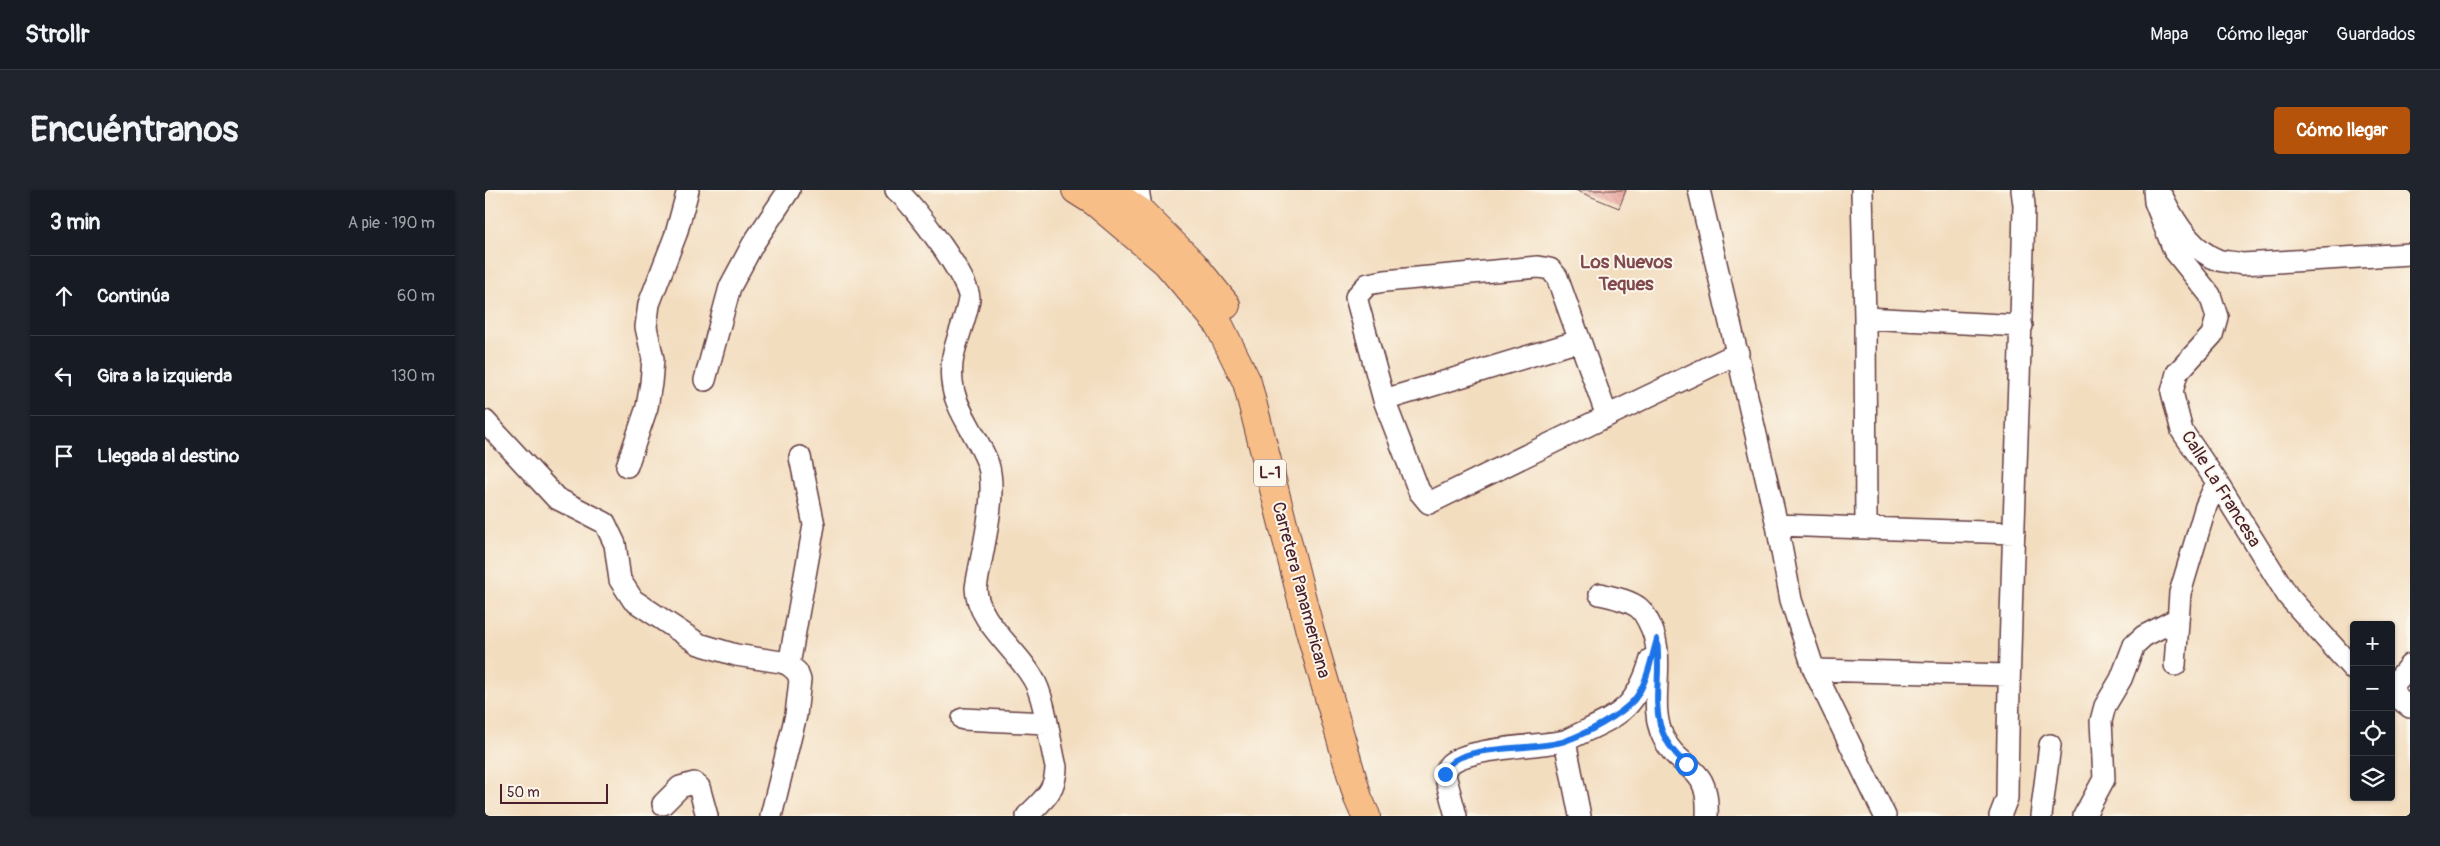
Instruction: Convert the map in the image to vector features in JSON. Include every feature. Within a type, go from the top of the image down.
[{"type":"main road","name":"Carretera Panamericana","points":[[1076,190],[1095,202],[1166,262],[1218,324],[1247,382],[1310,631],[1366,816]]},
{"type":"main road","name":"Carretera Panamericana","points":[[1108,190],[1140,201],[1233,313],[1262,373],[1279,433],[1323,628],[1371,793],[1380,816]]},
{"type":"street","points":[[627,466],[647,408],[651,383],[653,359],[646,327],[649,304],[676,234],[688,190]]},
{"type":"street","points":[[705,380],[730,287],[753,244],[789,190]]},
{"type":"street","points":[[896,190],[907,198],[929,228],[962,277],[969,298],[952,352],[953,389],[989,465],[991,502],[976,588],[977,600],[981,612],[1025,663],[1037,686],[1055,767],[1055,781],[1050,792],[1027,816]]},
{"type":"street","points":[[1699,190],[1777,525],[1791,600],[1814,670],[1885,816]]},
{"type":"street","points":[[1862,190],[1866,528]]},
{"type":"street","points":[[2000,816],[2007,798],[2008,675],[2022,326],[2024,205],[2022,190]]},
{"type":"street","name":"Calle La Francesa","points":[[2154,190],[2155,202],[2171,244],[2210,295],[2217,317],[2212,335],[2177,373],[2172,392],[2182,431],[2217,482],[2288,596],[2350,666]]},
{"type":"street","points":[[2159,190],[2181,228],[2194,243],[2219,260],[2242,264],[2410,254]]},
{"type":"street","points":[[1607,416],[1557,277],[1550,269],[1538,267],[1368,284],[1356,297],[1384,400],[1419,491],[1429,503],[1738,353]]},
{"type":"street","points":[[1865,318],[2022,326]]},
{"type":"street","points":[[1384,400],[1579,341]]},
{"type":"street","points":[[485,421],[556,498],[605,523],[615,544],[620,580],[633,600],[699,644],[736,655],[789,665],[797,672],[800,680],[796,715],[771,816]]},
{"type":"street","points":[[789,665],[814,525],[800,457]]},
{"type":"street","points":[[2175,665],[2180,592],[2206,506],[2217,482]]},
{"type":"street","points":[[1777,525],[2014,533]]},
{"type":"street","points":[[1600,594],[1639,608],[1648,619],[1657,639],[1659,726],[1671,751],[1696,771],[1705,787],[1708,802],[1707,816]]},
{"type":"street","points":[[2084,816],[2104,778],[2101,721],[2105,706],[2121,679],[2133,645],[2144,636],[2177,619]]},
{"type":"street","points":[[1456,816],[1445,774],[1450,764],[1460,758],[1496,749],[1565,741],[1621,712],[1642,688],[1657,639]]},
{"type":"street","points":[[2395,685],[2410,664]]},
{"type":"street","points":[[1814,670],[2008,675]]},
{"type":"street","points":[[2395,694],[2410,707]]},
{"type":"street","points":[[963,719],[1046,723]]},
{"type":"street","points":[[1565,741],[1580,816]]},
{"type":"street","points":[[2041,816],[2050,745]]},
{"type":"street","points":[[663,804],[680,787],[694,783],[699,787],[707,816]]},
{"type":"building","points":[[1575,190],[1626,190],[1619,208]]},
{"type":"district","name":"Los Nuevos Teques","points":[[1626,273]]},
{"type":"route","points":[[1445,774],[1450,764],[1460,758],[1496,749],[1565,741],[1621,712],[1642,688],[1657,639],[1659,662],[1657,710],[1659,726],[1671,751],[1686,764]]}]
